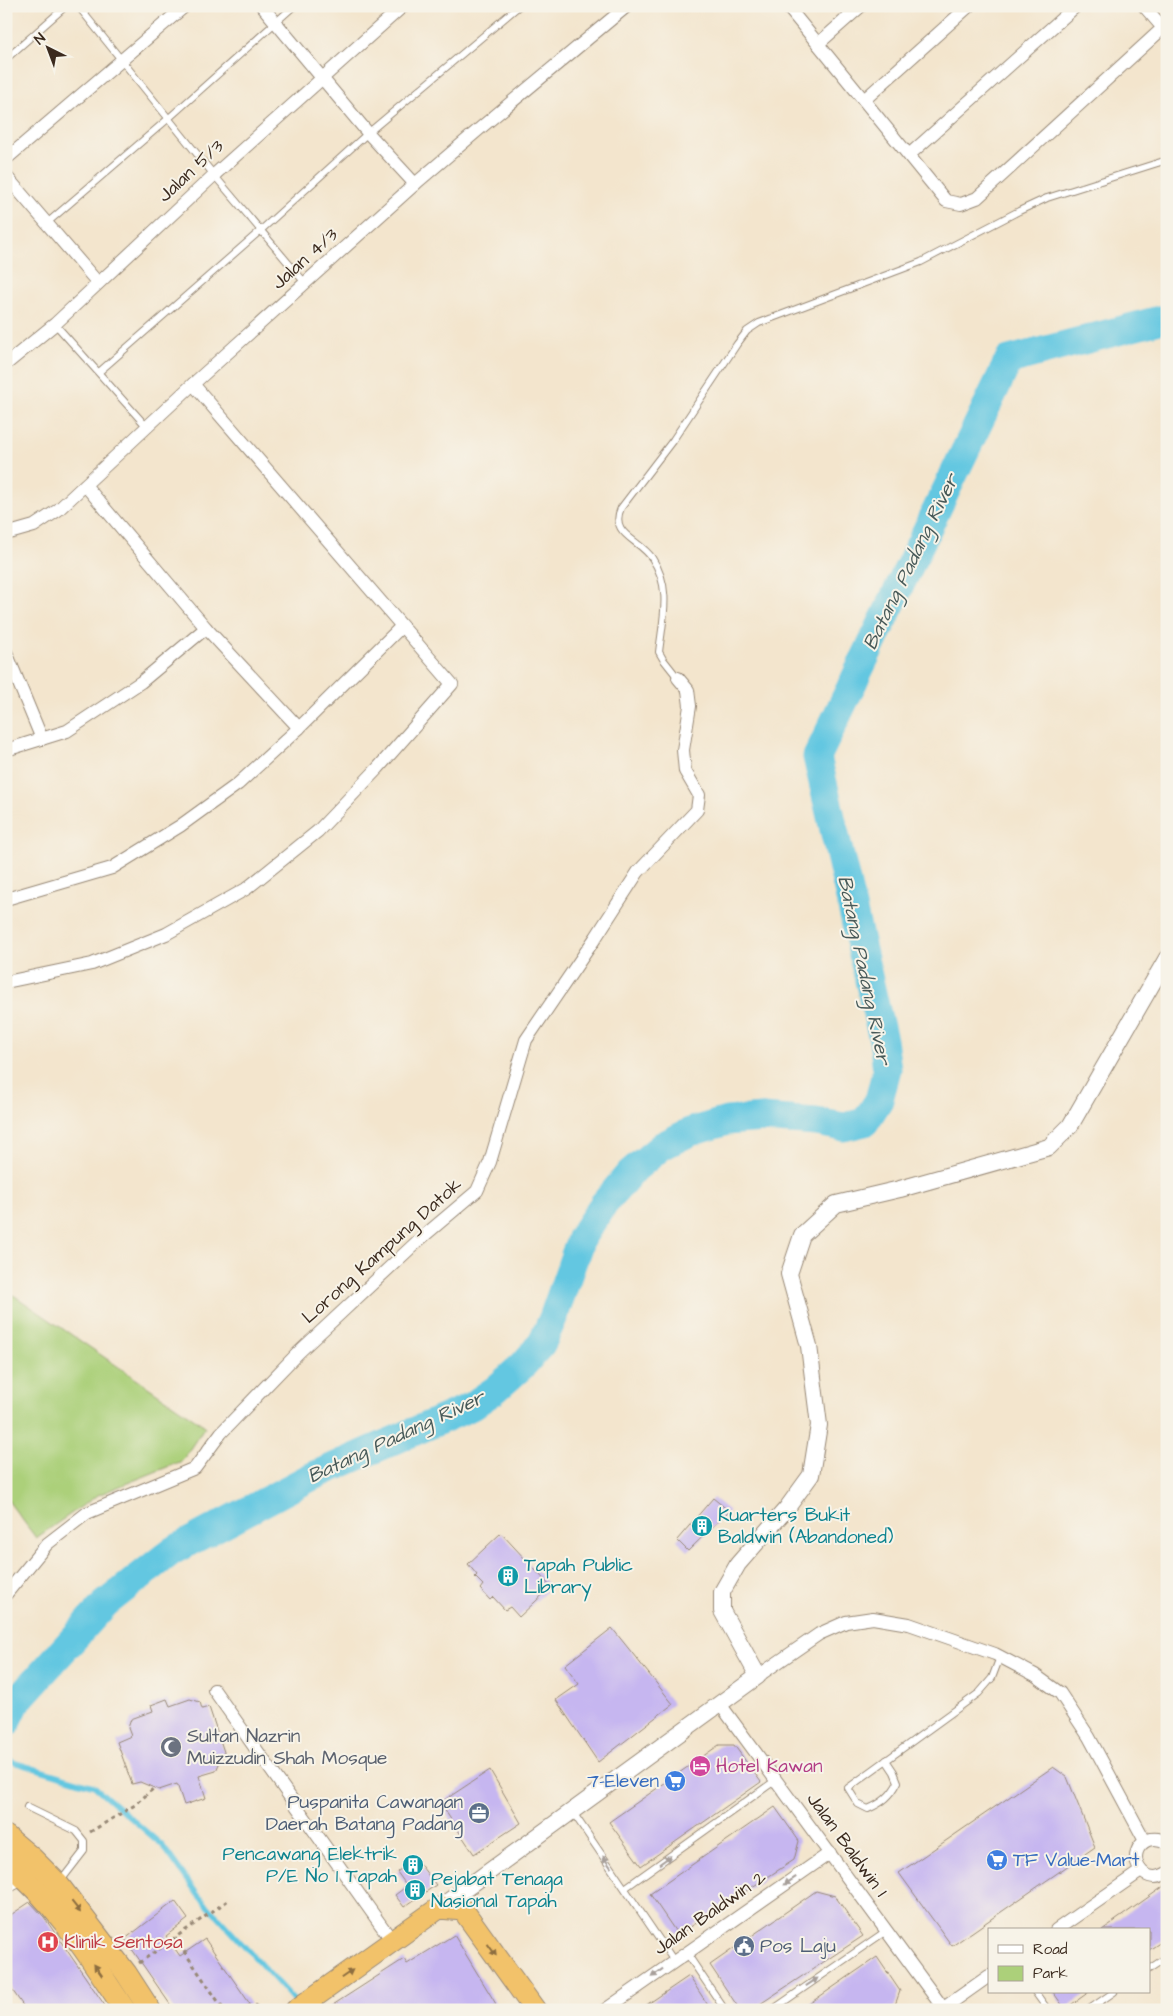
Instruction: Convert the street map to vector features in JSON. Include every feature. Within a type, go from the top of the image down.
[{"type":"highway","points":[[6,1836],[20,1868],[63,1920],[125,2010]]},
{"type":"highway","points":[[20,1868],[58,1884],[126,1973],[150,2010]]},
{"type":"highway","points":[[301,2006],[439,1908],[463,1910],[535,2010]]},
{"type":"street","points":[[6,158],[185,6]]},
{"type":"street","points":[[262,6],[368,133],[415,184]]},
{"type":"street","name":"Jalan 5/3","points":[[6,364],[55,324],[214,175],[403,6]]},
{"type":"street","name":"Jalan 4/3","points":[[6,534],[34,526],[58,510],[193,384],[415,184],[484,124],[627,6]]},
{"type":"street","points":[[786,6],[946,201],[961,204],[977,198],[1163,28],[1144,6]]},
{"type":"street","points":[[818,44],[861,6]]},
{"type":"street","points":[[864,100],[969,6]]},
{"type":"street","points":[[909,155],[1076,6]]},
{"type":"street","points":[[6,176],[98,283]]},
{"type":"street","points":[[6,982],[92,964],[166,934],[246,889],[318,831],[378,768],[452,684],[193,384]]},
{"type":"street","points":[[85,485],[206,628],[299,728]]},
{"type":"street","points":[[6,899],[112,868],[180,826],[238,784],[299,728],[401,626]]},
{"type":"street","points":[[6,750],[67,731],[141,682],[206,628]]},
{"type":"street","points":[[6,652],[42,739]]},
{"type":"street","name":"Lorong Kampung Datok","points":[[6,1594],[48,1544],[87,1513],[195,1468],[221,1433],[299,1352],[419,1240],[477,1191],[490,1162],[526,1040],[638,872],[696,810],[699,795],[685,771],[683,750],[690,706],[688,690],[678,678]]},
{"type":"street","points":[[758,1676],[722,1612],[722,1592],[738,1564],[787,1508],[811,1475],[819,1425],[809,1346],[789,1274],[802,1235],[836,1204],[900,1189],[1049,1147],[1070,1126],[1167,958]]},
{"type":"street","points":[[439,1908],[758,1676],[819,1634],[846,1622],[873,1618],[909,1624],[1000,1657],[1036,1675],[1060,1693],[1089,1737],[1145,1841]]},
{"type":"street","points":[[214,1690],[393,1942]]},
{"type":"street","name":"Jalan Baldwin 1","points":[[721,1704],[942,2009]]},
{"type":"street","points":[[1167,1843],[1158,1839],[1145,1841],[1136,1855],[1136,1861],[1141,1871],[1151,1877],[1167,1872]]},
{"type":"street","name":"Jalan Baldwin 2","points":[[608,2007],[830,1853]]},
{"type":"street","points":[[1059,1928],[1141,1871]]},
{"type":"street","points":[[463,1910],[466,1896],[477,1880]]},
{"type":"street","points":[[942,2009],[988,1977]]},
{"type":"lane","points":[[6,59],[66,6]]},
{"type":"lane","points":[[78,6],[121,62],[306,284]]},
{"type":"lane","points":[[47,223],[169,118],[294,6]]},
{"type":"lane","points":[[98,372],[260,231],[368,133],[519,6]]},
{"type":"lane","points":[[678,678],[659,652],[665,599],[663,581],[646,550],[620,529],[617,522],[618,516],[621,508],[673,440],[747,331],[759,323],[921,262],[1019,210],[1047,198],[1167,160]]},
{"type":"lane","points":[[55,324],[148,427]]},
{"type":"lane","points":[[886,1760],[898,1782],[892,1793],[880,1804],[868,1809],[858,1804],[848,1788],[886,1760],[979,1693],[992,1678],[1000,1657]]},
{"type":"lane","points":[[625,1888],[776,1780]]},
{"type":"lane","points":[[27,1807],[76,1831],[84,1841],[84,1851],[58,1884]]},
{"type":"lane","points":[[572,1811],[674,1961]]},
{"type":"lane","points":[[6,1891],[20,1868]]},
{"type":"lane","points":[[772,2010],[886,1931]]},
{"type":"lane","points":[[686,1952],[725,2010]]},
{"type":"lane","points":[[1150,1968],[1167,1957]]},
{"type":"lane","points":[[1036,1994],[1048,2010]]},
{"type":"lane","points":[[1088,2010],[1111,1994]]},
{"type":"path","points":[[81,1837],[135,1805],[154,1788]]},
{"type":"path","points":[[126,1973],[230,1899]]},
{"type":"path","points":[[175,1938],[224,2010]]},
{"type":"path","points":[[249,2010],[257,2004]]},
{"type":"green space","points":[[6,1290],[205,1426],[182,1461],[98,1495],[36,1538],[6,1498]]},
{"type":"building","name":"Kuarters Bukit Baldwin (Abandoned)","points":[[713,1498],[729,1511],[688,1551],[677,1540]]},
{"type":"building","name":"Tapah Public Library","points":[[501,1533],[551,1587],[519,1617],[510,1607],[505,1610],[493,1597],[490,1600],[480,1589],[483,1585],[475,1577],[477,1575],[468,1564]]},
{"type":"building","points":[[612,1628],[673,1704],[598,1762],[556,1700],[579,1684],[565,1665]]},
{"type":"building","name":"Sultan Nazrin Muizzudin Shah Mosque","points":[[167,1699],[170,1706],[190,1699],[200,1702],[202,1709],[209,1707],[224,1752],[216,1771],[199,1776],[206,1798],[184,1805],[177,1784],[159,1790],[140,1782],[132,1784],[117,1742],[131,1736],[128,1728],[131,1719],[153,1711],[151,1705]]},
{"type":"building","points":[[719,1745],[734,1745],[761,1782],[641,1866],[609,1822]]},
{"type":"building","name":"TF Value-Mart","points":[[1053,1767],[1067,1777],[1095,1847],[952,1946],[899,1873]]},
{"type":"building","points":[[490,1770],[521,1823],[474,1854],[440,1803]]},
{"type":"building","points":[[775,1807],[799,1841],[794,1860],[678,1935],[650,1894]]},
{"type":"building","points":[[415,1858],[436,1885],[404,1907],[395,1895],[407,1886],[397,1872]]},
{"type":"building","points":[[1167,1884],[1167,1938],[1150,1949],[1150,1928],[1105,1928]]},
{"type":"building","points":[[816,1891],[835,1896],[863,1936],[751,2010],[740,2010],[710,1965]]},
{"type":"building","points":[[175,1901],[188,1919],[166,1936],[180,1956],[205,1939],[250,2004],[241,2010],[174,2010],[125,1939]]},
{"type":"building","points":[[30,1902],[44,1917],[108,2010],[26,2010],[6,1981],[6,1918]]},
{"type":"building","points":[[454,1935],[496,2004],[487,2010],[325,2010],[404,1959],[407,1964]]},
{"type":"building","points":[[877,1957],[900,1991],[894,2008],[891,2010],[800,2010]]},
{"type":"building","points":[[689,1976],[711,2010],[639,2010]]},
{"type":"building","points":[[1054,1994],[1086,1994],[1065,2009]]},
{"type":"waterway","name":"Batang Padang River","points":[[6,1724],[17,1701],[105,1604],[172,1551],[311,1477],[470,1407],[495,1390],[523,1365],[542,1343],[553,1318],[581,1238],[603,1205],[631,1172],[662,1146],[690,1132],[727,1121],[762,1118],[816,1122],[844,1127],[865,1122],[879,1100],[887,1069],[883,1040],[817,757],[1009,360],[1167,318]]},
{"type":"waterway","points":[[6,1760],[94,1786],[163,1846],[198,1895],[297,2004]]},
{"type":"place","name":"Kuarters Bukit Baldwin (Abandoned)","points":[[702,1526]]},
{"type":"place","name":"Tapah Public Library","points":[[508,1576]]},
{"type":"place","name":"Sultan Nazrin Muizzudin Shah Mosque","points":[[171,1747]]},
{"type":"place","name":"Hotel Kawan","points":[[700,1766]]},
{"type":"place","name":"7-Eleven","points":[[675,1781]]},
{"type":"place","name":"Puspanita Cawangan Daerah Batang Padang","points":[[479,1813]]},
{"type":"place","name":"TF Value-Mart","points":[[997,1860]]},
{"type":"place","name":"Pencawang Elektrik P/E No 1 Tapah","points":[[413,1865]]},
{"type":"place","name":"Pejabat Tenaga Nasional Tapah","points":[[415,1890]]},
{"type":"place","name":"Klinik Sentosa","points":[[48,1942]]},
{"type":"place","name":"Pos Laju","points":[[744,1946]]}]
